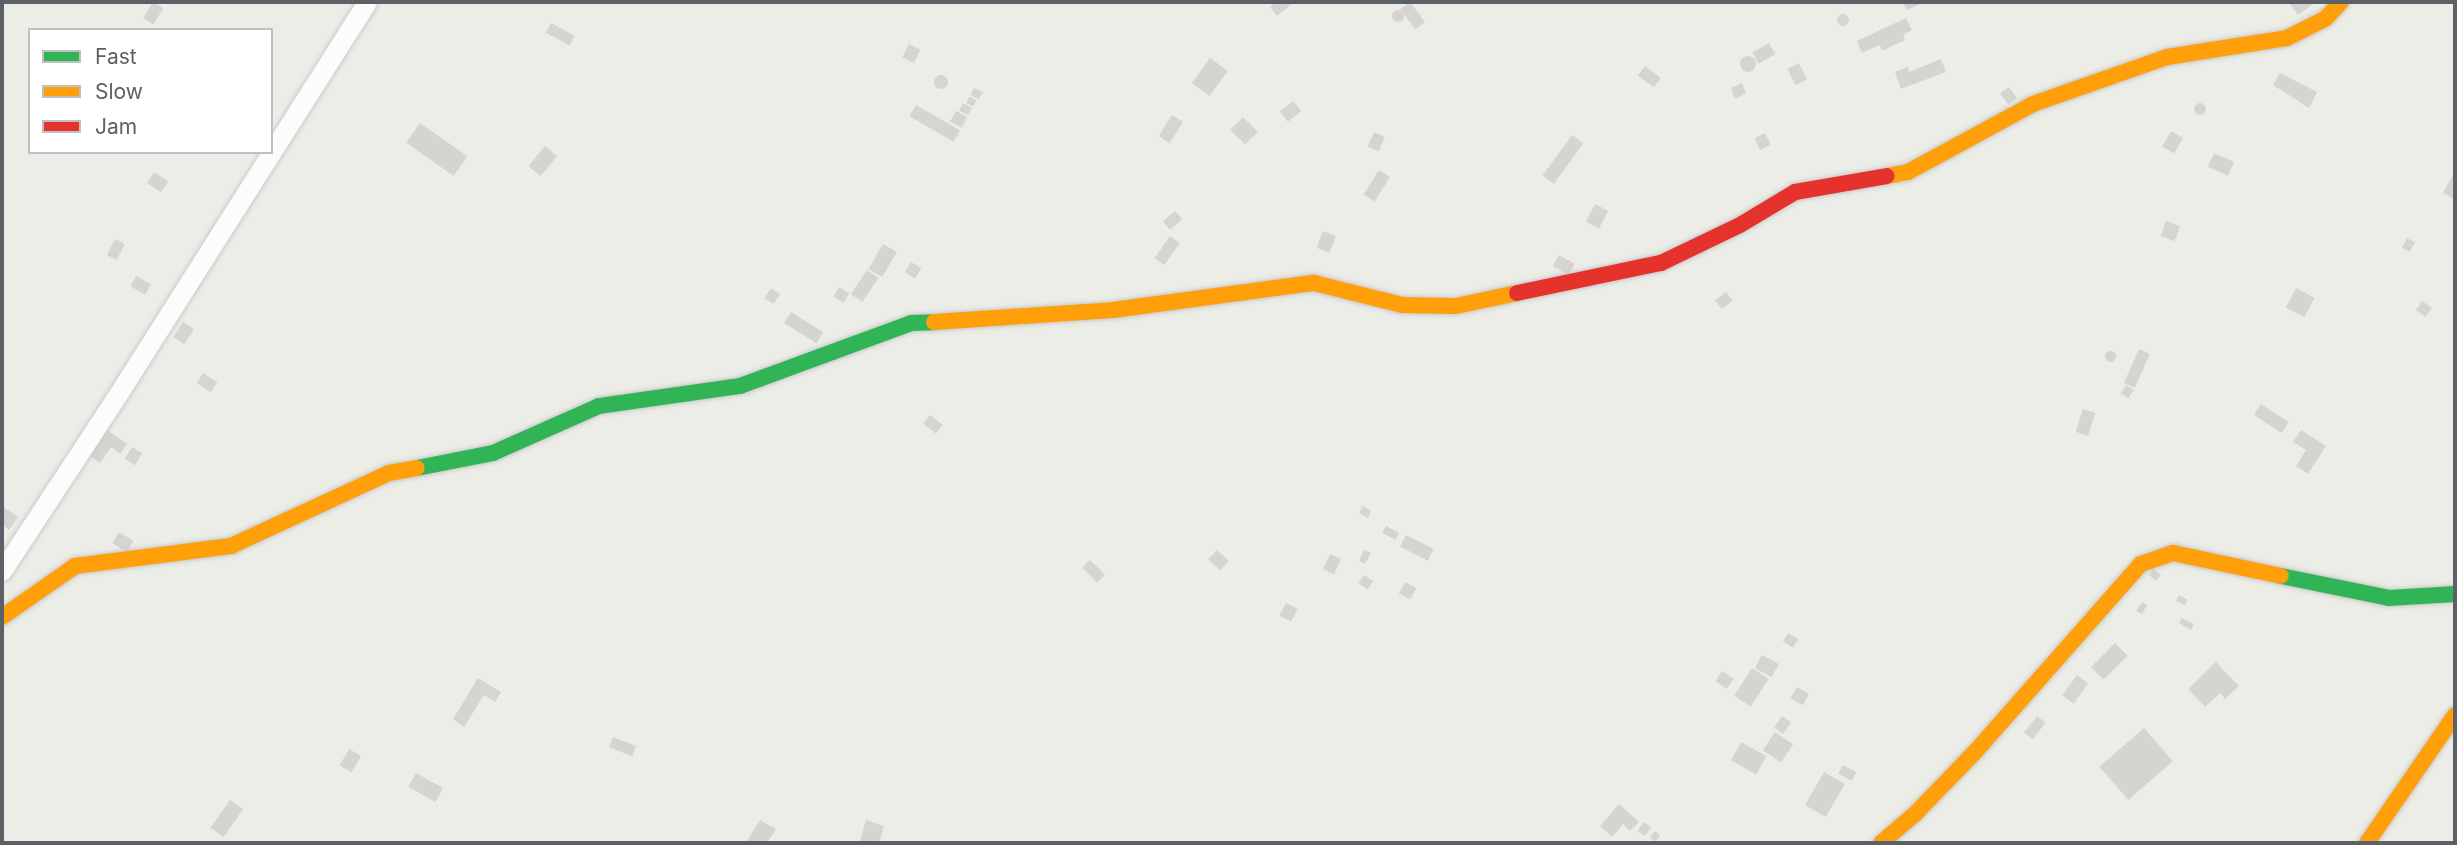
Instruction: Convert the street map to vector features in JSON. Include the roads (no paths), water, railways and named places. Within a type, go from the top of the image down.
[{"type":"street","points":[[273,151],[367,2]]},
{"type":"street","points":[[2,617],[75,566],[231,545],[389,473],[493,453],[599,406],[740,386],[911,323],[1113,310],[1314,283],[1402,305],[1456,306],[1661,263],[1740,225],[1795,192],[1908,172],[2033,104],[2167,57],[2287,38],[2325,19],[2342,2]]},
{"type":"street","points":[[2,572],[116,399],[271,154]]},
{"type":"street","points":[[1881,843],[1916,813],[1975,752],[2141,564],[2174,553],[2389,598],[2455,594]]},
{"type":"street","points":[[2367,843],[2455,715]]}]
